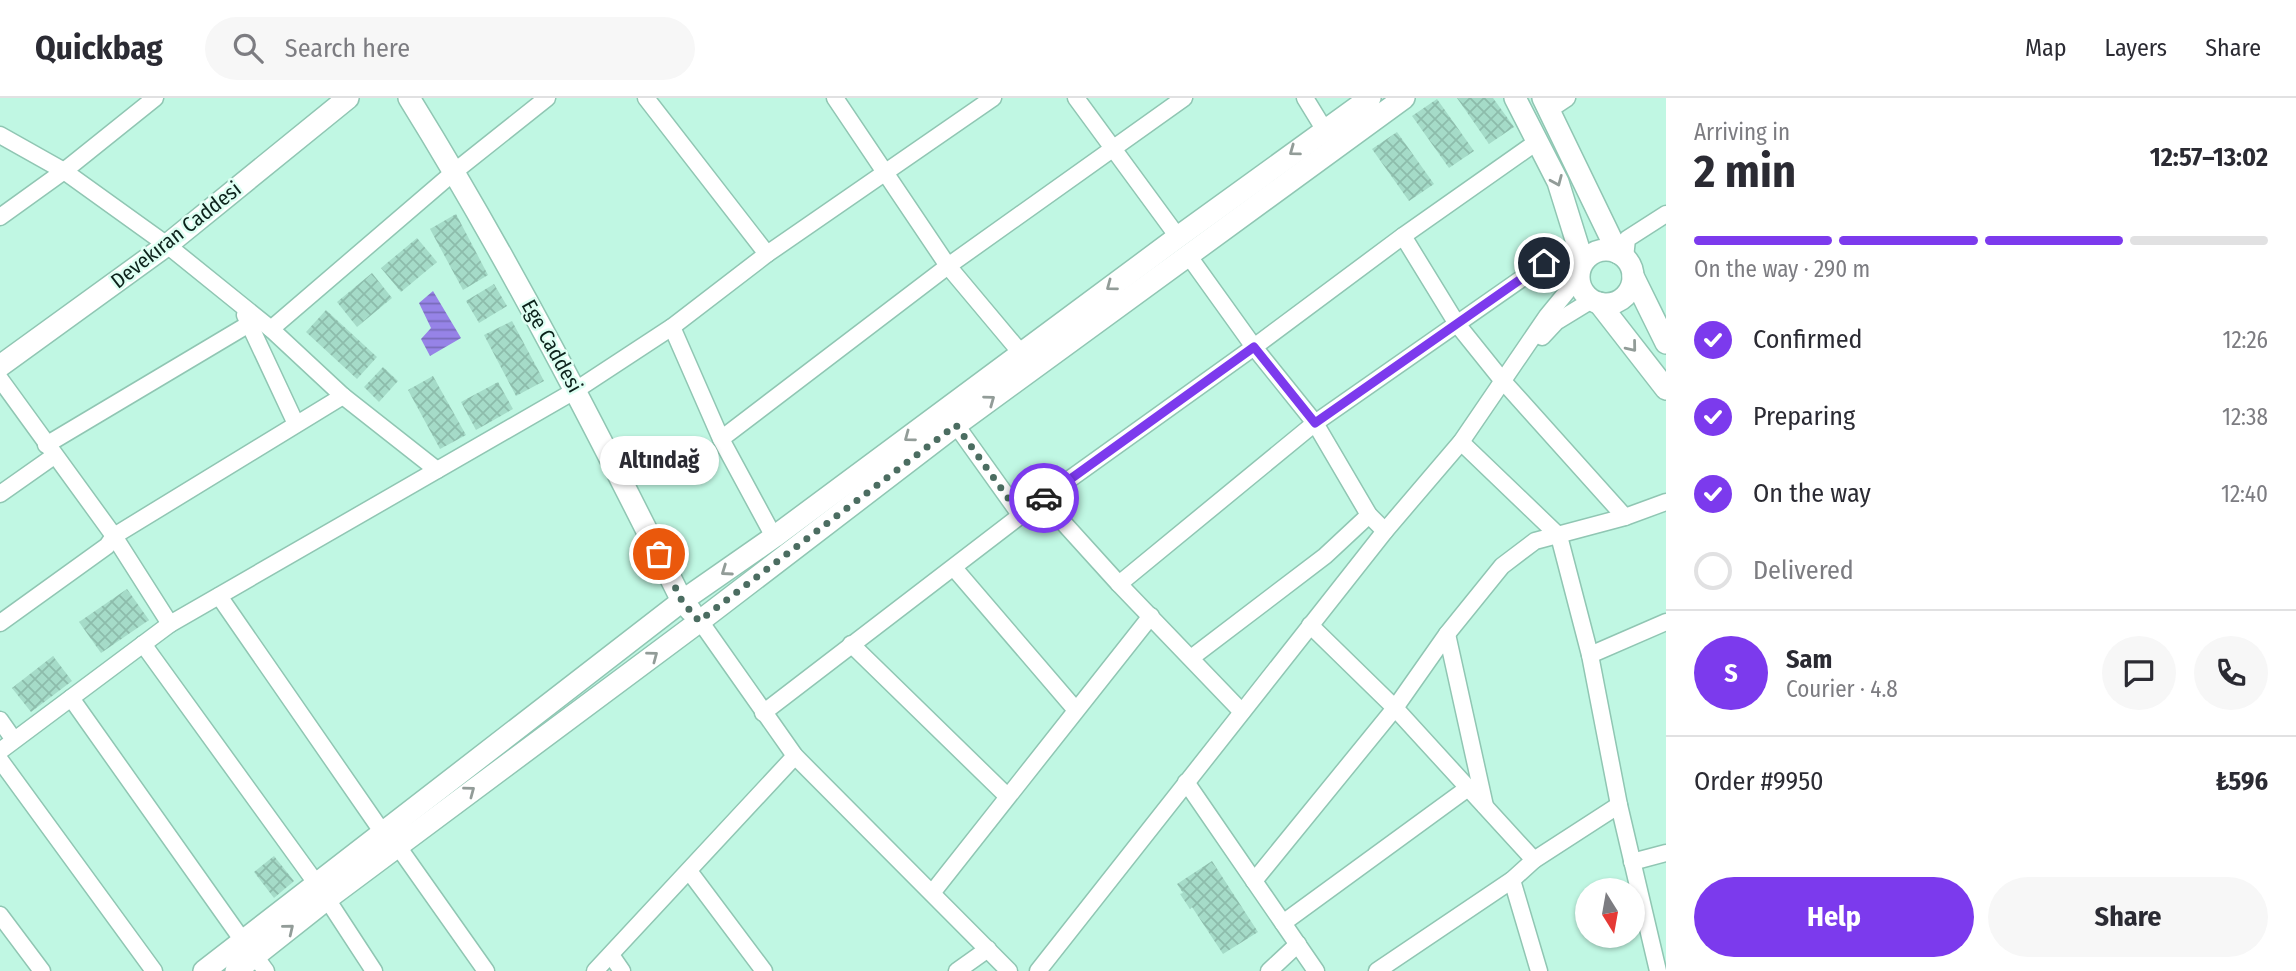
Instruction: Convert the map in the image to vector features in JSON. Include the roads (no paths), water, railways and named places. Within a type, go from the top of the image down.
[{"type":"main road","name":"Devekıran Caddesi","points":[[0,366],[166,245],[348,98]]},
{"type":"main road","name":"Ege Caddesi","points":[[409,98],[454,172],[576,390],[682,601],[699,621]]},
{"type":"main road","points":[[236,971],[321,891],[390,839],[699,621],[956,425],[1183,246],[1324,129],[1370,98]]},
{"type":"main road","points":[[390,839],[682,601],[774,537],[1021,354],[1404,98]]},
{"type":"main road","points":[[1515,98],[1558,182],[1581,269],[1580,286],[1666,389]]},
{"type":"main road","points":[[1553,102],[1625,262],[1666,343]]},
{"type":"main road","points":[[1581,269],[1595,253],[1610,251],[1625,262],[1632,284],[1623,298],[1607,304],[1595,302]]},
{"type":"main road","points":[[204,971],[255,956]]},
{"type":"street","points":[[0,218],[155,98]]},
{"type":"street","points":[[271,329],[454,172],[547,98]]},
{"type":"street","points":[[646,98],[768,254]]},
{"type":"street","points":[[835,98],[948,266],[1021,354]]},
{"type":"street","points":[[0,751],[170,624],[576,390],[672,327],[768,254],[886,172],[972,104],[993,98]]},
{"type":"street","points":[[1076,98],[1254,347],[1315,423],[1369,515],[1385,531]]},
{"type":"street","points":[[721,439],[948,266],[1184,98]]},
{"type":"street","points":[[1305,98],[1324,129]]},
{"type":"street","points":[[0,135],[64,171],[166,245],[271,329],[343,396],[437,470]]},
{"type":"street","points":[[763,713],[1042,499],[1538,141]]},
{"type":"street","points":[[1625,262],[1627,239],[1666,214]]},
{"type":"street","points":[[1403,236],[1457,324],[1502,380],[1625,517]]},
{"type":"street","points":[[1038,971],[1385,531],[1461,442],[1581,269],[1566,255],[1544,263],[1315,423],[1119,584]]},
{"type":"street","points":[[1502,380],[1556,322],[1595,302]]},
{"type":"street","points":[[241,306],[296,424]]},
{"type":"street","points":[[0,494],[50,450],[249,324]]},
{"type":"street","points":[[672,327],[721,439],[774,537]]},
{"type":"street","points":[[0,379],[114,536],[170,624]]},
{"type":"street","points":[[0,623],[107,546],[114,536],[343,396]]},
{"type":"street","points":[[956,425],[1021,516]]},
{"type":"street","points":[[1461,442],[1559,536],[1590,655],[1619,805],[1658,971]]},
{"type":"street","points":[[1042,499],[1242,712]]},
{"type":"street","points":[[1254,881],[1395,708],[1447,634],[1502,566],[1535,541],[1625,517],[1666,502]]},
{"type":"street","points":[[1191,658],[1325,556],[1369,515]]},
{"type":"street","points":[[954,568],[1075,709]]},
{"type":"street","points":[[219,596],[486,971]]},
{"type":"street","points":[[932,893],[1151,616]]},
{"type":"street","points":[[699,621],[795,756],[1009,971]]},
{"type":"street","points":[[1590,655],[1666,622]]},
{"type":"street","points":[[1310,625],[1395,708],[1534,860]]},
{"type":"street","points":[[1447,634],[1485,807]]},
{"type":"street","points":[[142,644],[321,891],[374,971]]},
{"type":"street","points":[[851,644],[1007,796]]},
{"type":"street","points":[[71,698],[255,956]]},
{"type":"street","points":[[0,720],[15,740]]},
{"type":"street","points":[[595,971],[795,756]]},
{"type":"street","points":[[0,760],[154,971]]},
{"type":"street","points":[[1186,782],[1316,971]]},
{"type":"street","points":[[1283,923],[1468,788]]},
{"type":"street","points":[[1377,971],[1512,880],[1534,860],[1619,805]]},
{"type":"street","points":[[1632,862],[1666,853]]},
{"type":"street","points":[[689,872],[764,971]]},
{"type":"street","points":[[1512,880],[1539,971]]},
{"type":"street","points":[[0,915],[42,971]]},
{"type":"street","points":[[1269,971],[1298,944]]},
{"type":"street","points":[[957,971],[988,949]]},
{"type":"street","points":[[611,955],[622,971]]},
{"type":"place","name":"Altındağ","points":[[659,554]]}]
